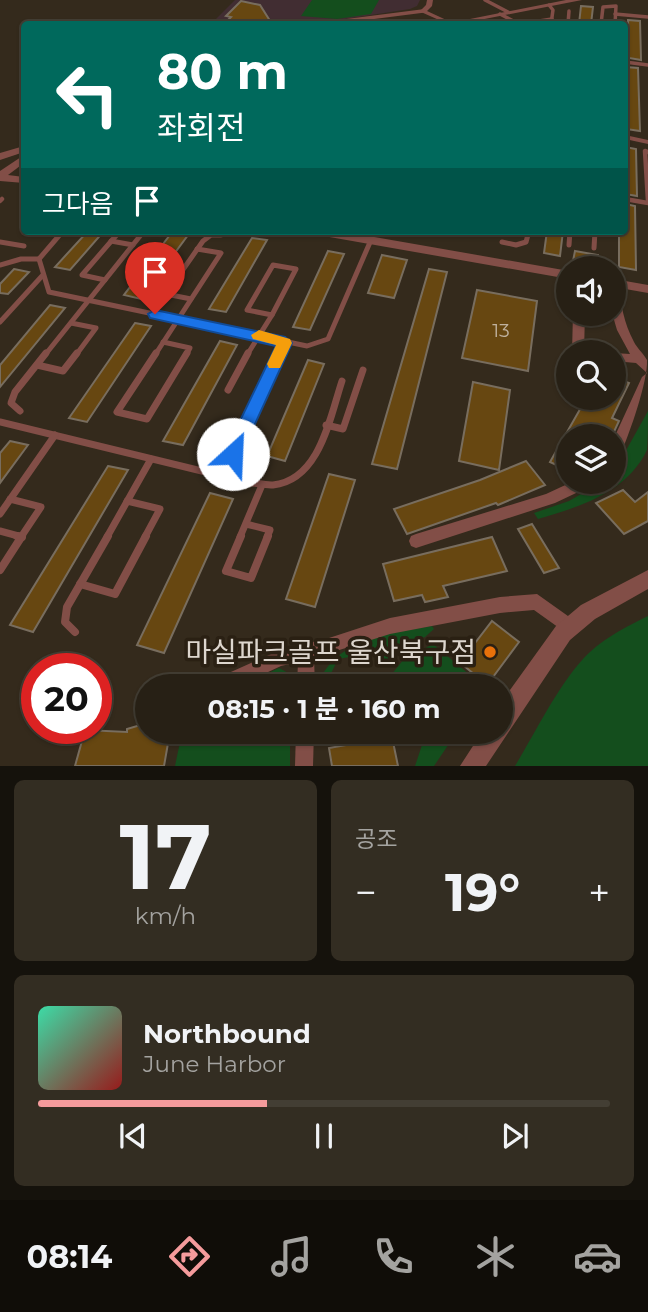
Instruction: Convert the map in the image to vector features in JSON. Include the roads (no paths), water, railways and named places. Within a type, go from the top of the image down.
[{"type":"street","points":[[430,0],[429,6],[423,11],[445,21]]},
{"type":"street","points":[[474,21],[578,0]]},
{"type":"street","points":[[628,138],[648,142]]},
{"type":"street","points":[[0,157],[21,150]]},
{"type":"street","points":[[0,177],[21,160]]},
{"type":"street","points":[[0,177],[21,180]]},
{"type":"street","points":[[373,236],[556,277]]},
{"type":"street","points":[[626,285],[648,289]]},
{"type":"street","points":[[622,326],[638,359],[648,369]]},
{"type":"street","points":[[626,358],[638,359]]},
{"type":"street","points":[[626,426],[648,377]]},
{"type":"street","points":[[416,541],[561,494]]},
{"type":"street","points":[[513,704],[550,649],[569,627],[603,602],[648,579]]},
{"type":"street","points":[[245,674],[280,658],[306,653],[390,626],[525,602],[541,605],[569,627]]},
{"type":"street","points":[[306,653],[306,674]]},
{"type":"street","points":[[304,766],[305,744]]},
{"type":"street","points":[[472,766],[487,744]]},
{"type":"lane","points":[[485,0],[515,21]]},
{"type":"lane","points":[[539,21],[552,19],[554,10],[549,5]]},
{"type":"lane","points":[[601,21],[603,6],[615,5],[615,21]]},
{"type":"lane","points":[[345,21],[423,11]]},
{"type":"lane","points":[[568,21],[569,11]]},
{"type":"lane","points":[[615,14],[648,17]]},
{"type":"lane","points":[[628,62],[648,65]]},
{"type":"lane","points":[[628,200],[648,202],[645,151],[648,152]]},
{"type":"lane","points":[[0,264],[21,259],[39,259],[60,235]]},
{"type":"lane","points":[[105,280],[82,275],[116,235]]},
{"type":"lane","points":[[20,411],[13,407],[12,398],[141,235]]},
{"type":"lane","points":[[191,299],[166,294],[206,237],[221,235]]},
{"type":"lane","points":[[502,242],[522,244],[526,242],[527,235]]},
{"type":"lane","points":[[569,245],[570,235]]},
{"type":"lane","points":[[594,248],[595,235]]},
{"type":"lane","points":[[39,259],[49,292],[307,346],[328,339],[373,236]]},
{"type":"lane","points":[[111,241],[134,245]]},
{"type":"lane","points":[[0,242],[24,246]]},
{"type":"lane","points":[[163,342],[190,348],[147,419],[117,412],[221,253],[198,248]]},
{"type":"lane","points":[[228,390],[254,341],[272,315],[296,269],[273,265],[247,310],[272,315]]},
{"type":"lane","points":[[1,319],[42,276]]},
{"type":"lane","points":[[37,365],[63,371],[96,328],[71,323]]},
{"type":"lane","points":[[222,476],[285,343]]},
{"type":"lane","points":[[326,425],[343,429],[363,370]]},
{"type":"lane","points":[[0,422],[262,485],[283,484],[307,469],[342,381]]},
{"type":"lane","points":[[0,514],[55,435]]},
{"type":"lane","points":[[75,632],[67,627],[64,615],[151,459]]},
{"type":"lane","points":[[246,524],[270,530],[251,578],[226,571],[262,485]]},
{"type":"lane","points":[[0,570],[41,507],[10,499]]},
{"type":"lane","points":[[80,584],[115,594],[160,509],[127,500]]},
{"type":"lane","points":[[0,531],[22,537]]},
{"type":"place","name":"마실파크골프 울산북구점","points":[[490,652]]}]
